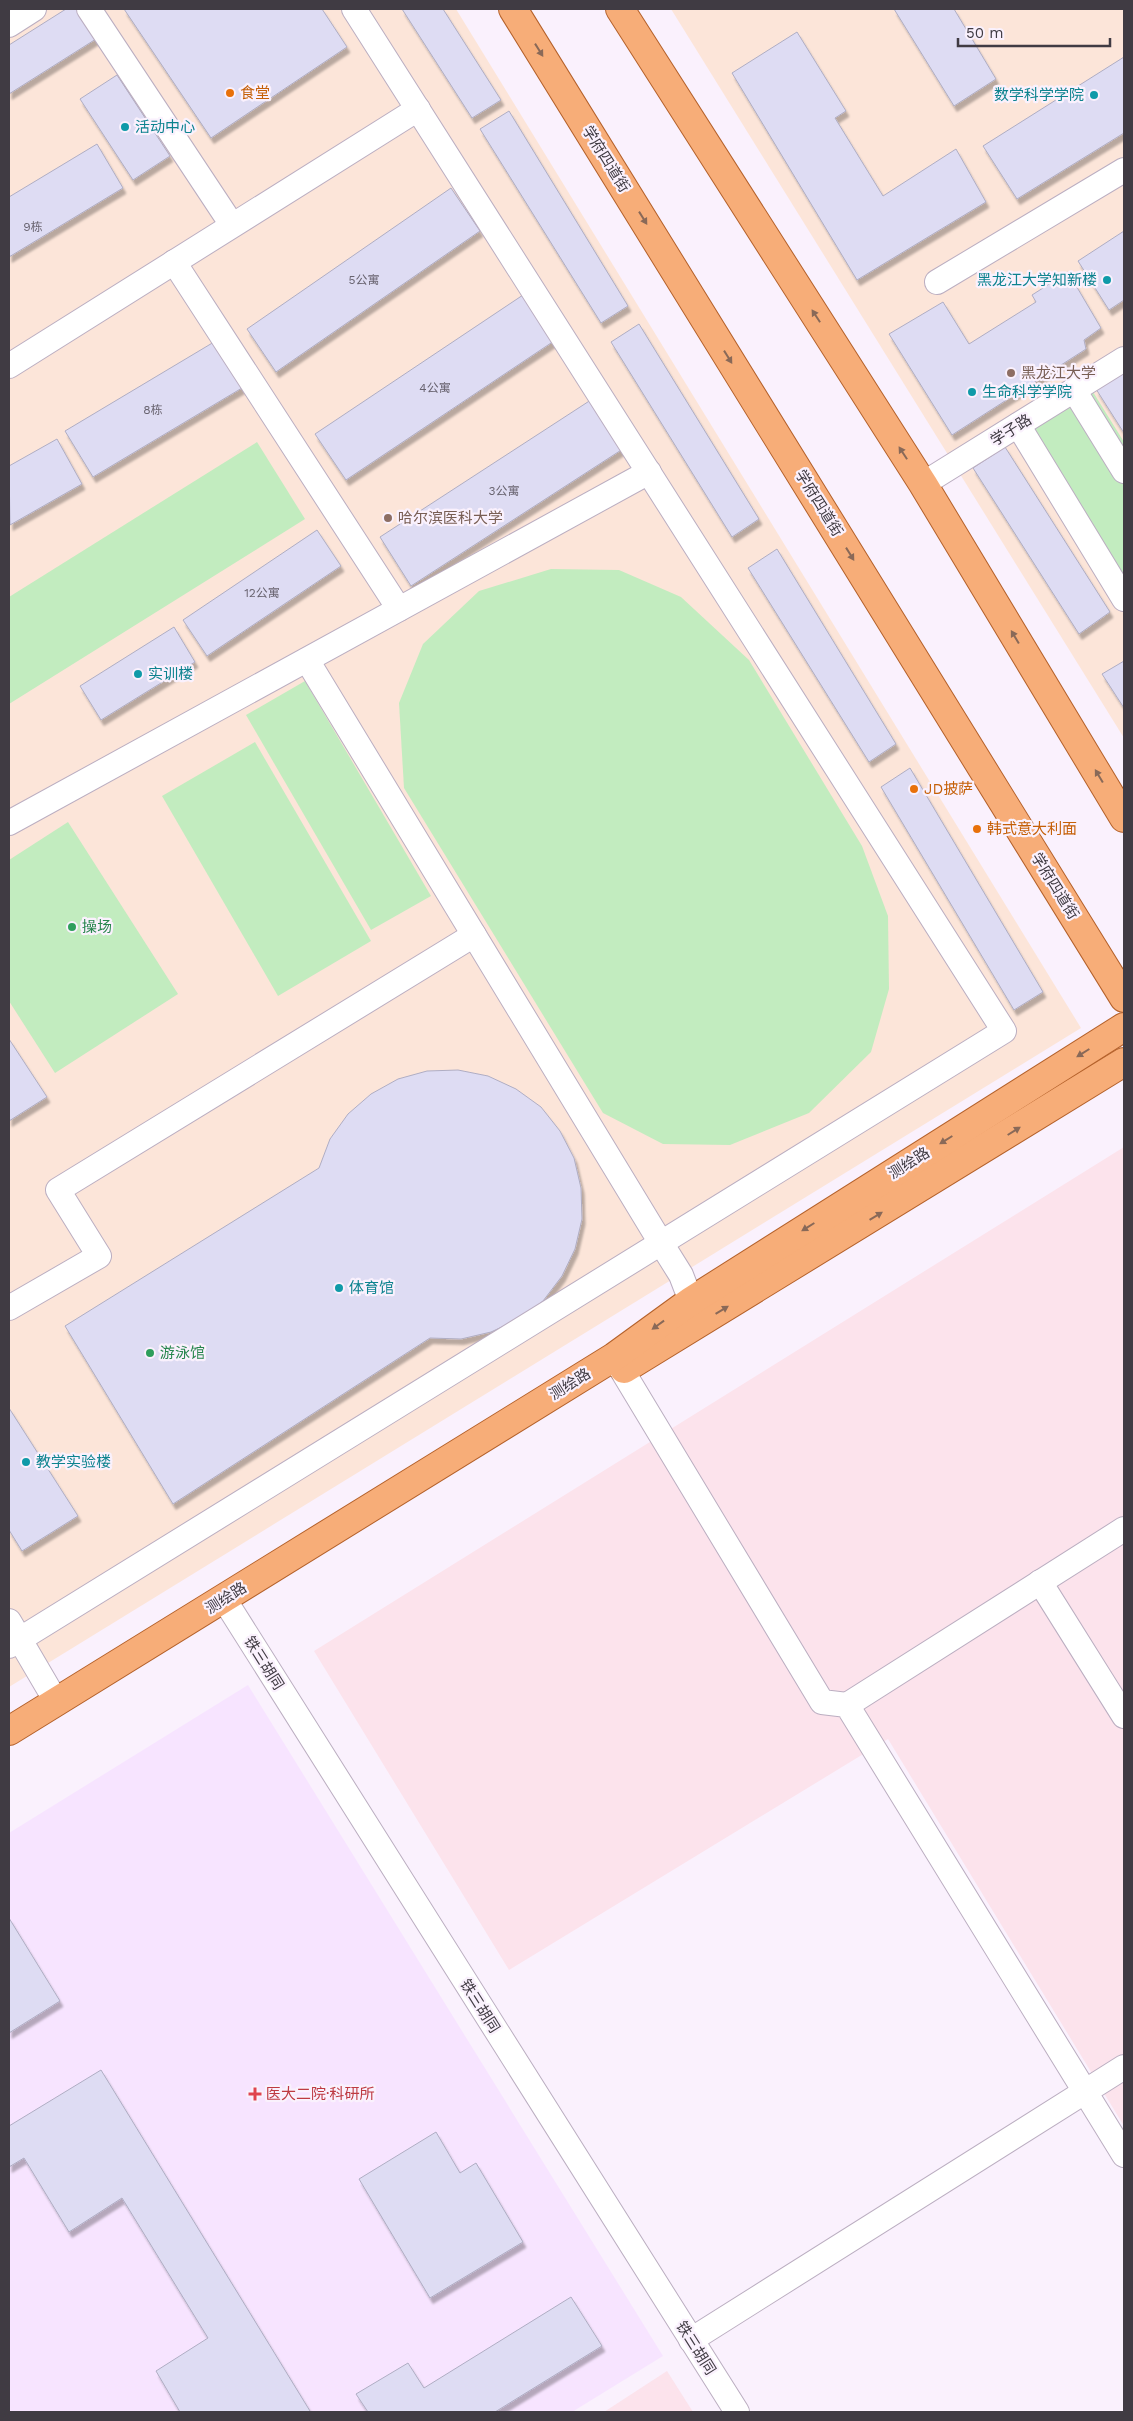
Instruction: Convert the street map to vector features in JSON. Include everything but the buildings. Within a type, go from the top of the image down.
[{"type":"main road","name":"学府四道街","points":[[513,9],[1124,998]]},
{"type":"main road","points":[[620,9],[923,484],[1124,818]]},
{"type":"main road","name":"测绘路","points":[[618,1364],[691,1301],[1124,1027]]},
{"type":"main road","name":"测绘路","points":[[9,1746],[227,1605],[618,1364],[1124,1062]]},
{"type":"main road","name":"测绘路","points":[[9,1731],[227,1605]]},
{"type":"street","points":[[9,25],[34,9]]},
{"type":"street","points":[[89,9],[232,225]]},
{"type":"street","points":[[57,1703],[13,1635],[661,1243],[1004,1031],[354,9]]},
{"type":"street","points":[[9,366],[418,109]]},
{"type":"street","points":[[937,282],[1124,170]]},
{"type":"street","points":[[174,262],[399,609]]},
{"type":"street","name":"学子路","points":[[923,484],[1124,359]]},
{"type":"street","points":[[1074,390],[1124,471]]},
{"type":"street","points":[[1018,425],[1124,599]]},
{"type":"street","points":[[9,823],[649,472]]},
{"type":"street","points":[[307,660],[661,1243],[680,1275],[691,1301]]},
{"type":"street","points":[[9,1308],[99,1256],[58,1190],[474,935]]},
{"type":"street","points":[[618,1364],[822,1702],[847,1704],[1124,1529]]},
{"type":"street","points":[[1040,1582],[1124,1716]]},
{"type":"street","name":"铁三胡同","points":[[227,1605],[737,2412]]},
{"type":"street","points":[[847,1704],[1124,2155]]},
{"type":"street","points":[[691,2340],[1124,2067]]},
{"type":"shaded area","name":"哈尔滨医科大学","points":[[9,9],[456,9],[1081,1028],[9,1687]]},
{"type":"shaded area","name":"黑龙江大学","points":[[671,9],[1124,9],[1124,738]]},
{"type":"shaded area","points":[[1124,1147],[1124,2126],[888,1739],[509,1970],[314,1651]]},
{"type":"shaded area","name":"医大二院·科研所","points":[[248,1685],[663,2356],[572,2412],[9,2412],[9,1833]]},
{"type":"shaded area","points":[[667,2371],[693,2412],[604,2412]]},
{"type":"green space","points":[[1093,392],[1124,442],[1124,588],[1028,433]]},
{"type":"green space","points":[[257,442],[305,519],[9,704],[9,597]]},
{"type":"green space","points":[[551,569],[619,570],[681,597],[749,660],[862,846],[888,916],[889,989],[871,1052],[809,1113],[730,1145],[663,1144],[603,1113],[404,788],[399,703],[423,644],[479,591]]},
{"type":"green space","points":[[305,681],[431,896],[371,930],[246,715]]},
{"type":"green space","points":[[255,742],[371,941],[278,996],[162,796]]},
{"type":"green space","name":"操场","points":[[68,822],[178,994],[55,1073],[9,1001],[9,860]]},
{"type":"place","name":"食堂","points":[[230,93]]},
{"type":"place","name":"数学科学学院","points":[[1094,95]]},
{"type":"place","name":"活动中心","points":[[125,127]]},
{"type":"place","name":"黑龙江大学知新楼","points":[[1107,280]]},
{"type":"place","name":"黑龙江大学","points":[[1011,373]]},
{"type":"place","name":"生命科学学院","points":[[972,392]]},
{"type":"place","name":"哈尔滨医科大学","points":[[388,518]]},
{"type":"place","name":"实训楼","points":[[138,674]]},
{"type":"place","name":"JD披萨","points":[[914,789]]},
{"type":"place","name":"韩式意大利面","points":[[977,829]]},
{"type":"place","name":"操场","points":[[72,927]]},
{"type":"place","name":"体育馆","points":[[339,1288]]},
{"type":"place","name":"游泳馆","points":[[150,1353]]},
{"type":"place","name":"教学实验楼","points":[[26,1462]]},
{"type":"place","name":"医大二院·科研所","points":[[255,2094]]}]
